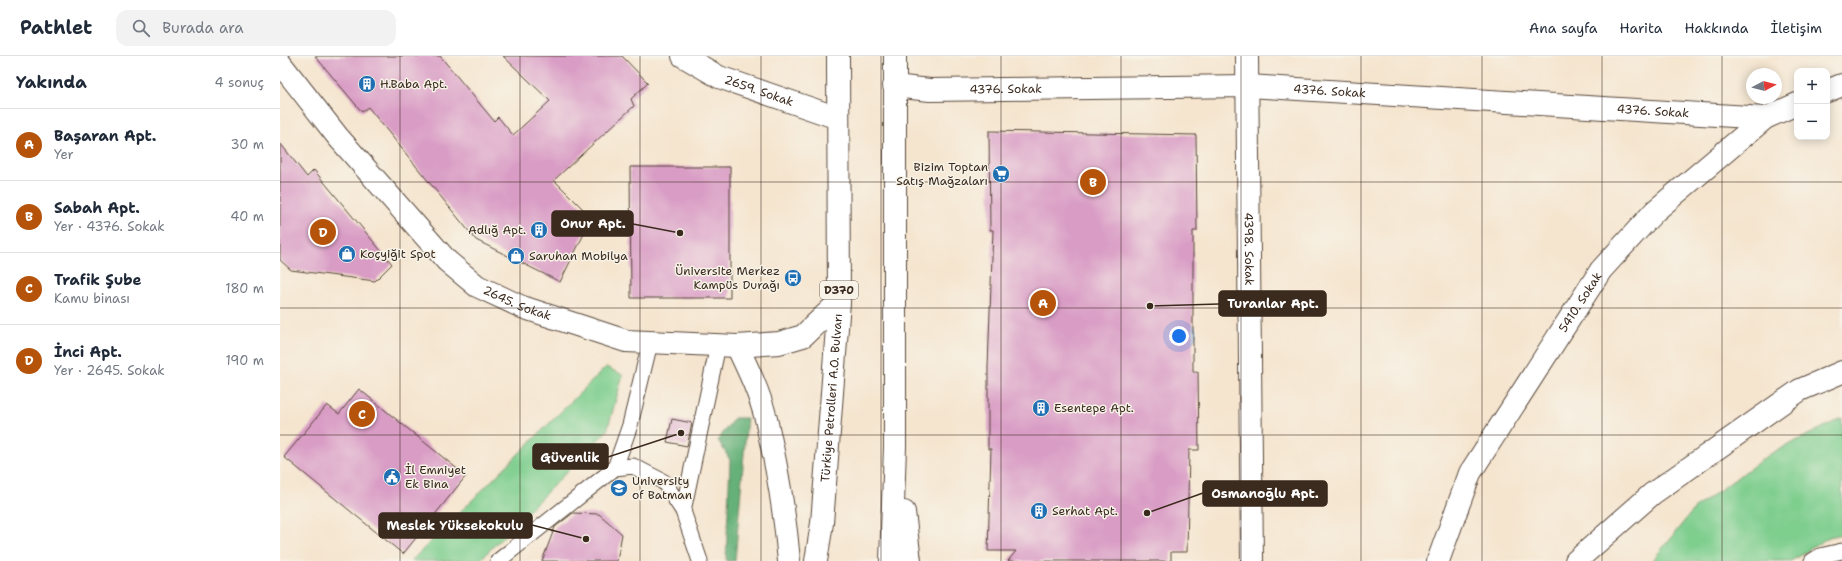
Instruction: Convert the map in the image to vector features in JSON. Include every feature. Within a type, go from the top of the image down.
[{"type":"main road","name":"2659. Sokak","points":[[683,56],[719,78],[838,118]]},
{"type":"main road","name":"Türkiye Petrolleri A.O. Bulvarı","points":[[822,561],[822,523],[839,302],[838,56]]},
{"type":"main road","points":[[891,561],[896,447],[895,56]]},
{"type":"main road","name":"4398. Sokak","points":[[1247,56],[1252,561]]},
{"type":"main road","name":"2645. Sokak","points":[[280,63],[338,137],[447,261],[477,286],[529,309],[626,341],[727,345],[779,343],[802,336],[839,302]]},
{"type":"main road","points":[[1830,90],[1842,85]]},
{"type":"main road","name":"4376. Sokak","points":[[894,86],[930,90],[1248,86],[1765,118]]},
{"type":"main road","name":"5410. Sokak","points":[[1438,561],[1470,473],[1601,270],[1655,211],[1765,118],[1794,105]]},
{"type":"main road","points":[[727,345],[749,372],[766,418],[786,526],[789,561]]},
{"type":"main road","points":[[1576,561],[1652,494],[1800,390],[1842,372]]},
{"type":"main road","points":[[896,447],[910,561]]},
{"type":"main road","name":"Türkiye Petrolleri A.O. Bulvarı","points":[[816,561],[822,523]]},
{"type":"lane","points":[[615,468],[630,425],[650,343]]},
{"type":"lane","points":[[682,511],[727,345]]},
{"type":"lane","points":[[498,561],[615,468],[633,466],[664,482],[682,511],[700,561]]},
{"type":"lane","points":[[1812,561],[1820,556],[1842,551]]},
{"type":"green space","points":[[606,367],[623,375],[607,431],[479,561],[411,561]]},
{"type":"green space","points":[[734,418],[747,418],[735,561],[726,561],[730,460],[718,440]]},
{"type":"green space","points":[[1842,418],[1842,534],[1829,537],[1791,561],[1652,561],[1695,508],[1770,454]]},
{"type":"building","points":[[315,56],[440,56],[494,121],[498,117],[513,135],[550,101],[503,56],[622,56],[648,83],[631,99],[634,106],[554,180],[592,218],[560,282],[476,240],[368,107],[362,112]]},
{"type":"building","points":[[989,131],[1196,135],[1197,231],[1193,231],[1193,372],[1198,372],[1199,450],[1189,450],[1187,552],[1171,552],[1171,561],[1008,561],[1016,551],[988,551],[991,449],[988,449],[988,367],[993,230],[990,230]]},
{"type":"building","points":[[280,143],[307,177],[314,170],[392,264],[375,281],[291,270],[280,260]]},
{"type":"building","points":[[630,167],[730,167],[730,298],[631,298]]},
{"type":"building","points":[[359,389],[466,476],[403,554],[284,457],[327,405],[339,414]]},
{"type":"building","points":[[672,419],[692,423],[687,446],[667,442]]},
{"type":"building","points":[[573,513],[599,514],[622,534],[617,561],[542,561],[555,527]]},
{"type":"place","name":"H.Baba Apt.","points":[[367,84]]},
{"type":"place","name":"Bizim Toptan Satış Mağzaları","points":[[1001,174]]},
{"type":"place","name":"Sabah Apt.","points":[[1093,182]]},
{"type":"place","name":"Adlığ Apt.","points":[[539,230]]},
{"type":"place","name":"İnci Apt.","points":[[323,232]]},
{"type":"place","name":"Onur Apt.","points":[[680,233]]},
{"type":"place","name":"Koçyiğit Spot","points":[[347,254]]},
{"type":"place","name":"Saruhan Mobilya","points":[[516,256]]},
{"type":"place","name":"Üniversite Merkez Kampüs Durağı","points":[[793,278]]},
{"type":"place","name":"Başaran Apt.","points":[[1043,303]]},
{"type":"place","name":"Turanlar Apt.","points":[[1150,306]]},
{"type":"place","name":"Esentepe Apt.","points":[[1041,408]]},
{"type":"place","name":"Trafik Şube","points":[[362,414]]},
{"type":"place","name":"Güvenlik","points":[[681,433]]},
{"type":"place","name":"İl Emniyet Ek Bina","points":[[392,477]]},
{"type":"place","name":"University of Batman","points":[[619,488]]},
{"type":"place","name":"Serhat Apt.","points":[[1039,511]]},
{"type":"place","name":"Osmanoğlu Apt.","points":[[1147,513]]},
{"type":"place","name":"Meslek Yüksekokulu","points":[[586,539]]}]
